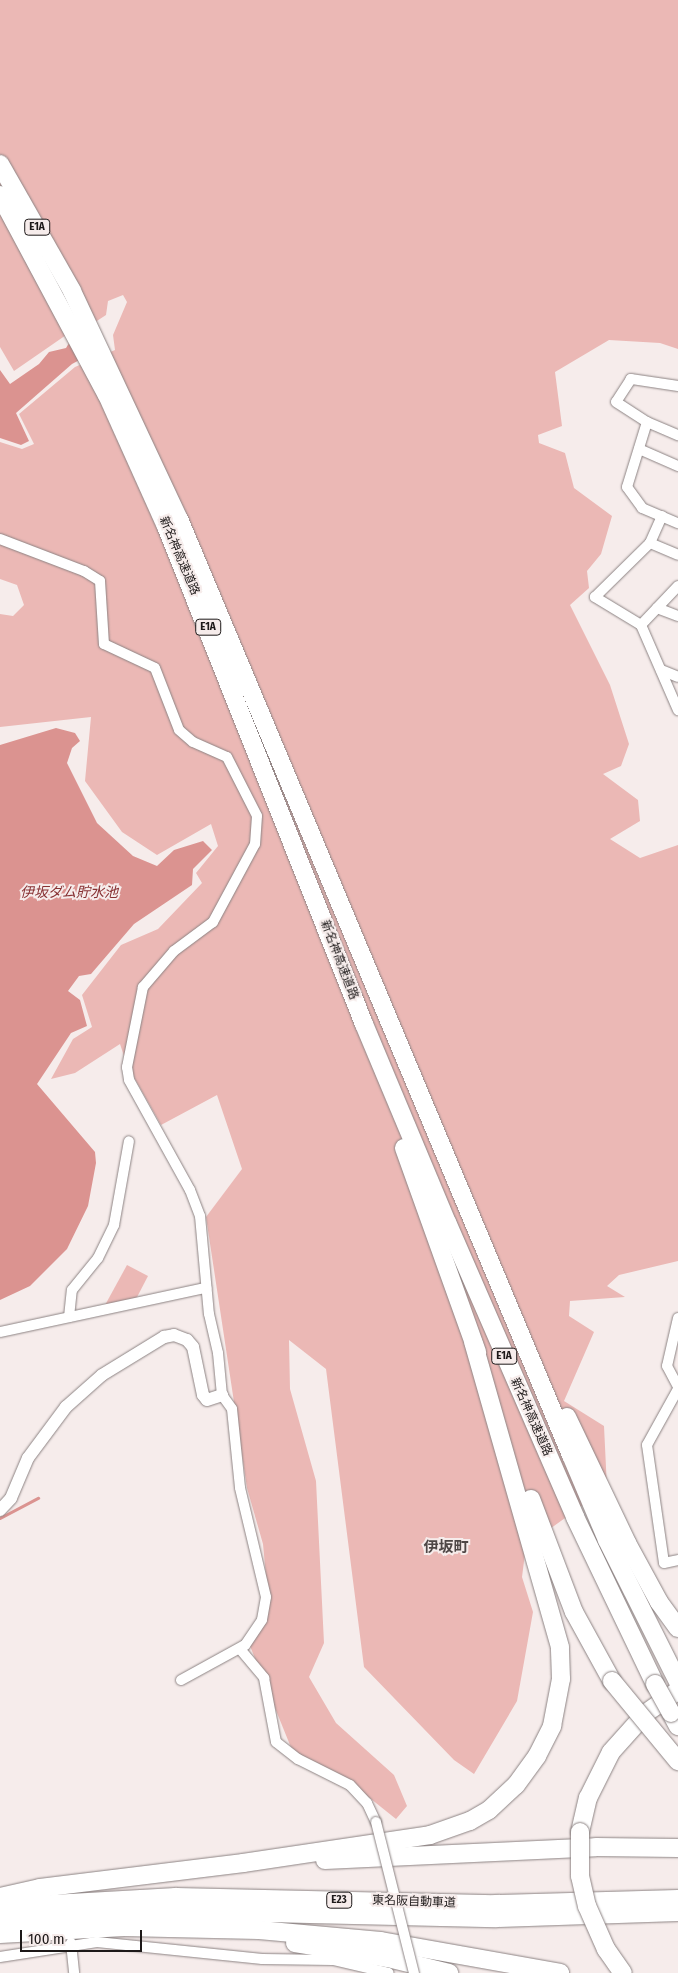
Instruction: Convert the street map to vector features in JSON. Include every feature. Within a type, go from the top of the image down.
[{"type":"highway","name":"新名神高速道路","points":[[0,164],[114,392],[220,613],[607,1540],[677,1683]]},
{"type":"highway","name":"新名神高速道路","points":[[0,195],[65,296]]},
{"type":"highway","name":"新名神高速道路","points":[[114,392],[364,1024],[571,1508],[674,1720]]},
{"type":"highway","points":[[364,1024],[384,1093],[561,1582],[589,1643],[612,1681],[678,1761]]},
{"type":"highway","points":[[521,1332],[562,1406],[637,1562],[678,1628]]},
{"type":"highway","points":[[0,1897],[40,1888],[406,1840],[452,1829],[489,1810],[527,1772],[546,1741],[560,1694],[558,1638],[473,1342]]},
{"type":"highway","points":[[637,1562],[678,1614]]},
{"type":"highway","points":[[623,1973],[606,1949],[587,1906],[580,1876],[580,1832],[594,1783],[611,1752],[646,1713],[677,1683]]},
{"type":"highway","points":[[242,1863],[596,1847],[678,1848]]},
{"type":"highway","name":"東名阪自動車道","points":[[0,1907],[176,1897],[495,1904],[678,1899]]},
{"type":"highway","name":"東名阪自動車道","points":[[0,1921],[178,1911],[496,1918],[678,1912]]},
{"type":"highway","points":[[192,1928],[354,1952],[448,1973]]},
{"type":"highway","points":[[0,1934],[55,1930],[192,1928],[381,1942],[560,1973]]},
{"type":"street","points":[[678,386],[631,379],[616,402],[647,422],[678,435]]},
{"type":"street","points":[[647,422],[627,487],[642,508],[678,523]]},
{"type":"street","points":[[639,449],[678,466]]},
{"type":"street","points":[[662,516],[650,542],[595,597],[641,624],[678,710]]},
{"type":"street","points":[[0,540],[84,571],[100,581],[104,644],[156,668],[179,730],[192,742],[227,757],[257,816],[255,844],[213,922],[174,951],[143,987],[127,1068],[129,1080],[190,1190],[200,1216],[206,1288],[218,1353],[222,1395],[232,1409],[240,1488],[266,1597],[262,1620],[240,1649],[181,1680]]},
{"type":"street","points":[[650,542],[678,555]]},
{"type":"street","points":[[641,624],[678,586]]},
{"type":"street","points":[[657,608],[678,616]]},
{"type":"street","points":[[661,670],[678,677]]},
{"type":"street","points":[[69,1317],[72,1290],[98,1258],[114,1225],[128,1141]]},
{"type":"street","points":[[0,1332],[206,1288]]},
{"type":"street","points":[[678,1318],[667,1366],[678,1388],[647,1445],[664,1563],[678,1560]]},
{"type":"street","points":[[0,1510],[11,1498],[28,1458],[71,1402],[102,1375],[164,1337],[174,1335],[187,1340],[193,1348],[203,1395],[207,1400],[222,1395]]},
{"type":"street","points":[[240,1649],[264,1678],[276,1742],[298,1759],[350,1785],[367,1802],[376,1822],[414,1973]]},
{"type":"street","points":[[0,1957],[71,1944],[97,1942],[262,1959],[333,1960],[389,1973]]},
{"type":"street","points":[[71,1944],[74,1973]]},
{"type":"shaded area","points":[[0,0],[678,0],[678,349],[660,343],[609,340],[555,372],[562,426],[538,435],[539,443],[565,453],[574,488],[612,516],[601,554],[587,571],[589,588],[570,605],[610,685],[629,744],[621,766],[603,774],[638,800],[640,821],[610,839],[640,858],[678,845],[678,1261],[619,1275],[607,1286],[625,1297],[570,1301],[569,1316],[594,1332],[564,1401],[604,1426],[607,1488],[526,1546],[522,1577],[533,1612],[517,1701],[474,1774],[454,1760],[364,1667],[326,1369],[289,1340],[290,1389],[316,1481],[324,1643],[309,1677],[336,1723],[394,1775],[407,1806],[396,1819],[366,1795],[292,1750],[250,1646],[268,1598],[263,1544],[247,1488],[206,1217],[242,1169],[217,1095],[161,1125],[127,1065],[120,1044],[75,1073],[51,1079],[73,1039],[92,1027],[82,995],[121,945],[158,929],[202,883],[196,873],[218,846],[211,824],[157,855],[122,832],[85,781],[91,717],[0,727],[0,614],[13,616],[24,605],[17,585],[0,579],[0,442],[22,449],[34,444],[19,414],[75,367],[115,350],[113,335],[127,302],[123,295],[108,301],[106,315],[77,334],[69,333],[14,371],[0,347]]},
{"type":"shaded area","points":[[127,1265],[148,1276],[135,1301],[104,1307]]},
{"type":"water","points":[[72,338],[87,356],[72,364],[16,413],[29,441],[21,445],[0,438],[0,370],[10,384],[39,364],[49,352],[66,348]]},
{"type":"water","name":"伊坂ダム貯水池","points":[[56,728],[75,733],[80,741],[72,748],[67,763],[97,823],[133,856],[157,866],[174,850],[203,841],[212,850],[193,869],[192,885],[134,924],[91,974],[79,976],[68,991],[80,1000],[87,1026],[71,1033],[37,1084],[95,1152],[96,1163],[88,1206],[67,1249],[30,1286],[0,1300],[0,745]]},
{"type":"waterway","points":[[0,1518],[38,1498]]},
{"type":"district","name":"伊坂町","points":[[446,1548]]}]
